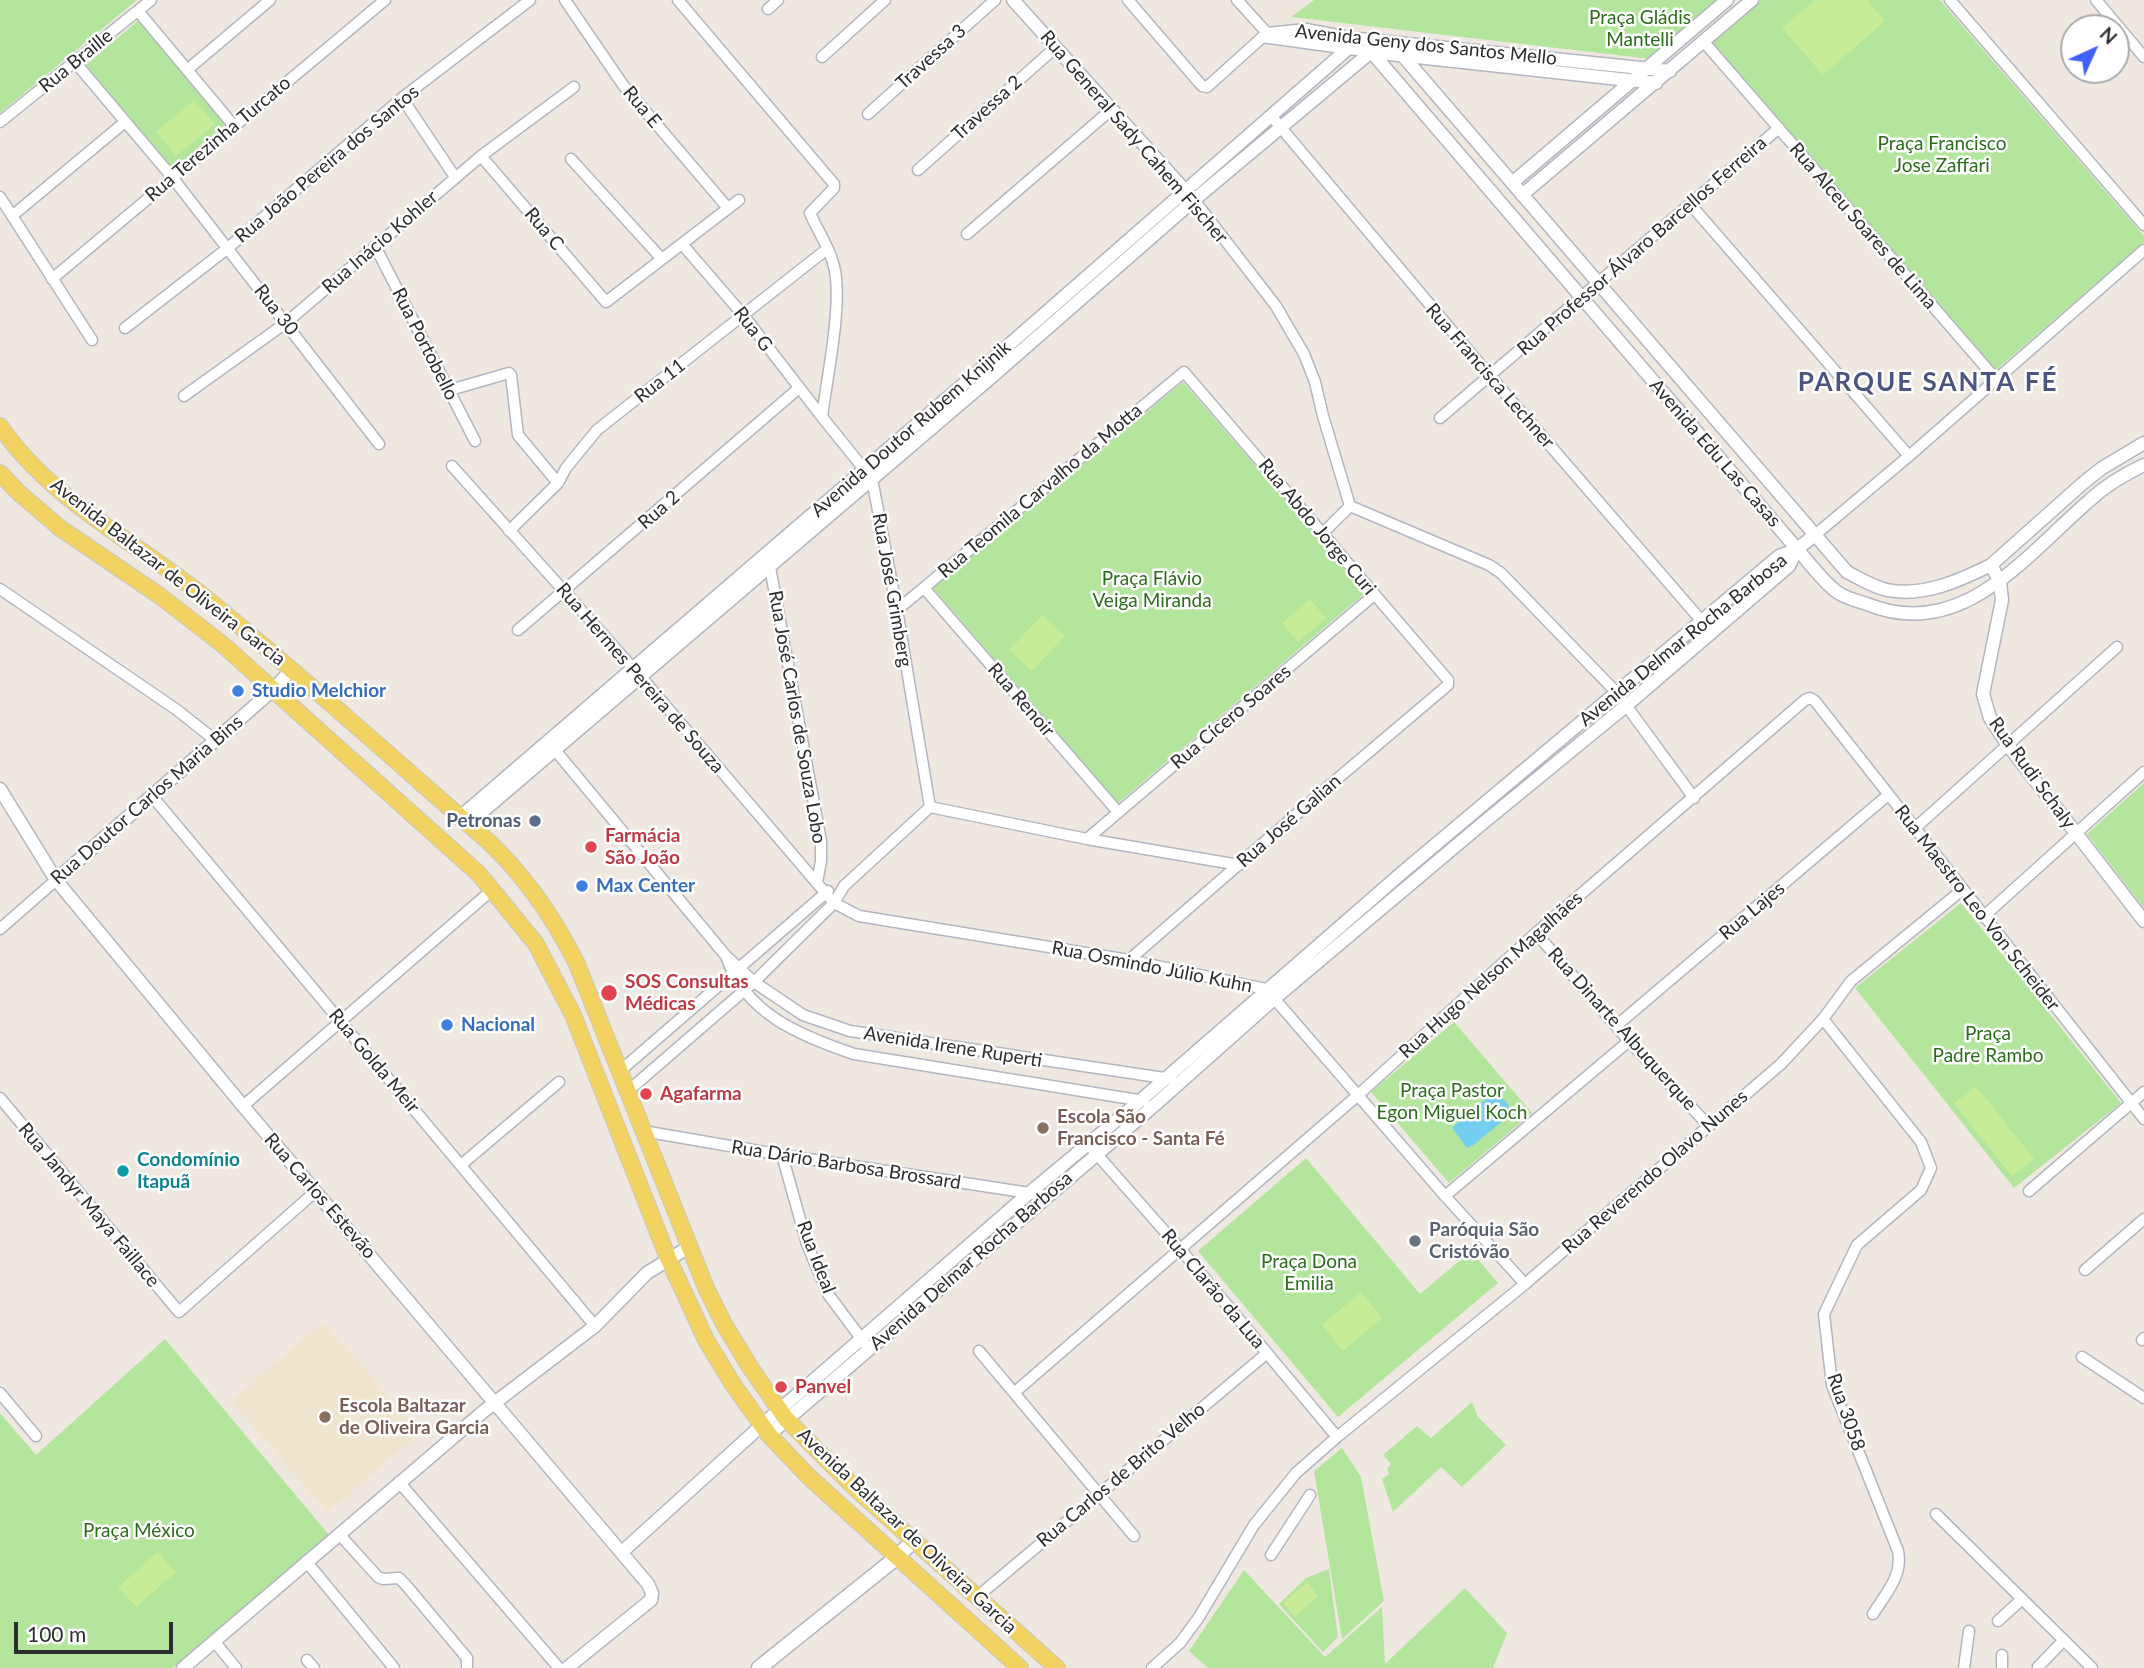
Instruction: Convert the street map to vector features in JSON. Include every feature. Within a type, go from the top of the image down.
[{"type":"main road","name":"Avenida Baltazar de Oliveira Garcia","points":[[0,426],[32,463],[78,506],[186,583],[291,670],[464,820],[506,858],[524,879],[561,933],[593,1000],[689,1247],[724,1324],[783,1415],[823,1458],[1057,1668]]},
{"type":"main road","name":"Avenida Baltazar de Oliveira Garcia","points":[[0,473],[60,528],[170,604],[274,689],[479,874],[536,944],[573,1015],[668,1258],[706,1340],[765,1430],[809,1477],[1020,1668]]},
{"type":"main road","points":[[759,1668],[914,1541]]},
{"type":"street","name":"Rua Braille","points":[[0,121],[151,0]]},
{"type":"street","points":[[187,70],[270,0]]},
{"type":"street","name":"Rua Terezinha Turcato","points":[[52,279],[385,0]]},
{"type":"street","name":"Rua João Pereira dos Santos","points":[[125,328],[228,248],[402,98],[530,0]]},
{"type":"street","name":"Rua E","points":[[565,0],[623,85],[727,207]]},
{"type":"street","points":[[678,0],[832,180],[834,188],[810,212],[828,249],[836,276],[836,303],[822,418]]},
{"type":"street","points":[[768,9],[778,0]]},
{"type":"street","points":[[822,57],[885,0]]},
{"type":"street","name":"Travessa 3","points":[[868,114],[995,0]]},
{"type":"street","name":"Rua General Sady Cahem Fischer","points":[[1013,0],[1190,195],[1276,306],[1304,354],[1315,382],[1350,506]]},
{"type":"street","points":[[1128,0],[1202,86],[1207,87],[1265,35],[1237,0]]},
{"type":"street","points":[[1513,183],[1727,0]]},
{"type":"street","points":[[1521,195],[1752,0]]},
{"type":"street","points":[[1950,0],[2144,225]]},
{"type":"street","points":[[2098,1],[2144,57]]},
{"type":"street","points":[[138,11],[234,126]]},
{"type":"street","name":"Avenida Geny dos Santos Mello","points":[[1265,35],[1306,29],[1354,43],[1391,42],[1670,71]]},
{"type":"street","name":"Avenida Edu Las Casas","points":[[1391,42],[1847,572],[1885,590],[1932,589],[1972,575],[1991,565],[2081,484],[2144,443]]},
{"type":"street","name":"Rua Alceu Soares de Lima","points":[[1704,42],[1995,378]]},
{"type":"street","name":"Avenida Edu Las Casas","points":[[1354,43],[1371,52],[1797,549],[1838,592],[1887,612],[1930,612],[1979,596],[2000,582],[2091,498],[2144,464]]},
{"type":"street","name":"Avenida Doutor Rubem Knijnik","points":[[1276,122],[1354,43]]},
{"type":"street","name":"Travessa 2","points":[[918,170],[1055,47]]},
{"type":"street","name":"Avenida Geny dos Santos Mello","points":[[1371,52],[1656,83]]},
{"type":"street","name":"Avenida Doutor Rubem Knijnik","points":[[637,672],[769,566],[868,474],[1276,122],[1371,52]]},
{"type":"street","name":"Rua 30","points":[[75,62],[172,177],[379,444]]},
{"type":"street","name":"Rua Inácio Kohler","points":[[184,396],[287,322],[481,156],[574,87]]},
{"type":"street","points":[[402,98],[456,177]]},
{"type":"street","points":[[967,234],[1112,109]]},
{"type":"street","points":[[12,216],[125,122]]},
{"type":"street","name":"Rua Francisca Lechner","points":[[1276,122],[1711,632]]},
{"type":"street","name":"Rua Professor Álvaro Barcellos Ferreira","points":[[1440,418],[1779,128]]},
{"type":"street","name":"Rua C","points":[[481,156],[606,302],[661,258]]},
{"type":"street","points":[[571,159],[661,258],[739,200]]},
{"type":"street","points":[[0,197],[92,340]]},
{"type":"street","points":[[1690,204],[1909,456]]},
{"type":"street","name":"Rua G","points":[[682,244],[744,316],[822,418]]},
{"type":"street","name":"Rua Portobello","points":[[375,246],[475,441]]},
{"type":"street","name":"Rua 11","points":[[509,531],[558,483],[566,468],[597,430],[828,249]]},
{"type":"street","points":[[1797,549],[1909,456],[2144,250]]},
{"type":"street","name":"Rua Abdo Jorge Curi","points":[[1184,372],[1449,683]]},
{"type":"street","name":"Rua Teomila Carvalho da Motta","points":[[897,610],[1184,372]]},
{"type":"street","points":[[450,390],[509,373],[518,435],[558,483]]},
{"type":"street","name":"Rua 2","points":[[518,630],[799,388]]},
{"type":"street","name":"Rua José Grimberg","points":[[822,418],[868,474],[897,610],[930,807]]},
{"type":"street","points":[[2121,456],[2128,473]]},
{"type":"street","name":"Rua Hermes Pereira de Souza","points":[[452,466],[637,672],[824,892]]},
{"type":"street","name":"Avenida Doutor Rubem Knijnik","points":[[464,820],[637,672],[767,553],[868,474]]},
{"type":"street","points":[[1323,533],[1350,506],[1489,565],[1501,573],[1617,693],[1694,798]]},
{"type":"street","name":"Avenida Delmar Rocha Barbosa","points":[[865,1344],[1049,1196],[1184,1080],[1270,994],[1617,693],[1779,556],[1797,549]]},
{"type":"street","name":"Avenida Delmar Rocha Barbosa","points":[[622,1552],[865,1344],[1087,1143],[1627,705],[1789,566],[1797,549]]},
{"type":"street","name":"Rua José Carlos de Souza Lobo","points":[[767,553],[821,841],[817,883]]},
{"type":"street","points":[[1991,565],[2000,582]]},
{"type":"street","name":"Rua Rudi Schaly","points":[[2000,582],[2002,600],[1983,694],[1990,718],[2007,744],[2144,921]]},
{"type":"street","name":"Rua Renoir","points":[[924,588],[1118,811]]},
{"type":"street","points":[[0,589],[177,710],[215,740]]},
{"type":"street","name":"Rua Cícero Soares","points":[[1087,839],[1374,595]]},
{"type":"street","points":[[1914,829],[2116,647]]},
{"type":"street","name":"Rua Doutor Carlos Maria Bins","points":[[0,929],[274,689],[291,670]]},
{"type":"street","name":"Rua José Galian","points":[[1129,960],[1449,683]]},
{"type":"street","name":"Rua Maestro Leo Von Scheider","points":[[1810,698],[2144,1119]]},
{"type":"street","name":"Rua Hugo Nelson Magalhães","points":[[1015,1392],[1357,1096],[1536,933],[1810,698]]},
{"type":"street","points":[[552,746],[736,971]]},
{"type":"street","points":[[1983,917],[2144,772]]},
{"type":"street","name":"Rua Carlos Estevão","points":[[0,789],[56,880],[243,1107],[648,1584],[652,1593],[651,1600],[567,1668]]},
{"type":"street","name":"Rua Lajes","points":[[1616,1026],[1888,795]]},
{"type":"street","name":"Rua Golda Meir","points":[[152,796],[595,1326]]},
{"type":"street","points":[[628,1091],[754,982],[834,903],[844,886],[930,807],[1087,839],[1239,865]]},
{"type":"street","points":[[620,1071],[824,892],[844,886]]},
{"type":"street","points":[[243,1107],[492,890]]},
{"type":"street","name":"Rua Reverendo Olavo Nunes","points":[[1152,1668],[1180,1643],[1199,1618],[1254,1525],[1296,1473],[1525,1284],[1781,1063],[1823,1019],[1851,981],[1962,890]]},
{"type":"street","name":"Rua Osmindo Júlio Kuhn","points":[[824,892],[834,903],[859,916],[1129,960],[1270,994],[1525,1284]]},
{"type":"street","name":"Rua Dinarte Albuquerque","points":[[1536,933],[1629,1041],[1709,1126]]},
{"type":"street","name":"Avenida Irene Ruperti","points":[[736,971],[803,1015],[850,1031],[1184,1080]]},
{"type":"street","name":"Avenida Irene Ruperti","points":[[736,971],[744,991],[783,1025],[800,1035],[854,1054],[1157,1103]]},
{"type":"street","name":"Rua 3058","points":[[1823,1019],[1921,1142],[1931,1168],[1920,1191],[1857,1245],[1824,1314],[1832,1385],[1898,1551],[1900,1564],[1897,1577],[1873,1614]]},
{"type":"street","points":[[902,1062],[907,1040]]},
{"type":"street","points":[[1445,1196],[1629,1041]]},
{"type":"street","points":[[1054,1085],[1056,1063]]},
{"type":"street","points":[[461,1165],[559,1082]]},
{"type":"street","points":[[2029,1191],[2144,1093]]},
{"type":"street","name":"Rua Jandyr Maya Faillace","points":[[0,1098],[179,1312],[316,1191]]},
{"type":"street","name":"Rua Dário Barbosa Brossard","points":[[643,1131],[1049,1196]]},
{"type":"street","name":"Rua Clarão da Lua","points":[[1087,1143],[1181,1250],[1337,1437]]},
{"type":"street","name":"Rua Ideal","points":[[782,1155],[807,1244],[828,1294],[865,1344]]},
{"type":"street","points":[[2085,1270],[2144,1219]]},
{"type":"street","points":[[183,1668],[495,1402],[595,1326],[647,1273],[689,1247]]},
{"type":"street","points":[[979,1351],[1135,1536]]},
{"type":"street","name":"Rua Carlos de Brito Velho","points":[[976,1597],[1266,1354]]},
{"type":"street","points":[[2082,1356],[2144,1398]]},
{"type":"street","points":[[0,1393],[36,1436]]},
{"type":"street","points":[[399,1482],[559,1668]]},
{"type":"street","points":[[1271,1555],[1310,1495]]},
{"type":"street","points":[[1936,1514],[2092,1668]]},
{"type":"street","points":[[339,1534],[378,1577],[399,1578],[405,1584],[467,1658],[467,1668]]},
{"type":"street","points":[[306,1561],[394,1668]]},
{"type":"street","points":[[1998,1621],[2022,1599]]},
{"type":"street","points":[[1964,1668],[1969,1631]]},
{"type":"street","points":[[2038,1667],[2064,1640]]},
{"type":"street","points":[[214,1641],[236,1668]]},
{"type":"street","points":[[2002,1655],[2002,1668]]},
{"type":"shaded area","name":"Escola Baltazar de Oliveira Garcia","points":[[323,1321],[420,1433],[327,1513],[231,1401]]},
{"type":"green space","points":[[0,0],[137,0],[0,113]]},
{"type":"green space","name":"Praça Gládis Mantelli","points":[[1314,0],[1720,0],[1651,59],[1291,17]]},
{"type":"green space","name":"Praça Francisco Jose Zaffari","points":[[1760,0],[1940,0],[2144,236],[2144,242],[1996,370],[1712,42]]},
{"type":"green space","points":[[1815,0],[1867,0],[1885,21],[1823,75],[1782,28]]},
{"type":"green space","points":[[140,19],[227,123],[173,169],[86,65]]},
{"type":"green space","points":[[194,100],[215,124],[176,156],[156,132]]},
{"type":"green space","name":"Praça Flávio Veiga Miranda","points":[[1183,382],[1365,593],[1118,803],[933,588]]},
{"type":"green space","points":[[1310,599],[1326,618],[1298,642],[1282,623]]},
{"type":"green space","points":[[1042,615],[1065,636],[1032,671],[1009,650]]},
{"type":"green space","points":[[2144,783],[2144,908],[2087,834]]},
{"type":"green space","name":"Praça Padre Rambo","points":[[1961,903],[2121,1103],[2014,1188],[1855,988]]},
{"type":"green space","name":"Praça Pastor Egon Miguel Koch","points":[[1454,1022],[1532,1113],[1449,1183],[1371,1092]]},
{"type":"green space","points":[[1976,1086],[2034,1159],[2012,1176],[1954,1103]]},
{"type":"green space","name":"Praça Dona Emilia","points":[[1306,1158],[1420,1294],[1471,1251],[1498,1283],[1338,1417],[1198,1251]]},
{"type":"green space","points":[[1361,1292],[1382,1318],[1343,1351],[1322,1325]]},
{"type":"green space","name":"Praça México","points":[[165,1339],[329,1535],[173,1668],[0,1668],[0,1413],[36,1455]]},
{"type":"green space","points":[[1472,1402],[1478,1417],[1506,1445],[1462,1487],[1441,1467],[1393,1512],[1382,1479],[1389,1474],[1387,1469],[1391,1464],[1383,1455],[1417,1426],[1431,1438]]},
{"type":"green space","points":[[1342,1448],[1361,1477],[1384,1601],[1342,1639],[1314,1471]]},
{"type":"green space","points":[[158,1552],[176,1572],[136,1607],[118,1587]]},
{"type":"green space","points":[[1329,1569],[1338,1637],[1323,1652],[1279,1604],[1306,1578]]},
{"type":"green space","points":[[1244,1570],[1325,1657],[1382,1607],[1385,1664],[1465,1588],[1507,1633],[1493,1668],[1208,1668],[1189,1651]]},
{"type":"green space","points":[[1308,1582],[1318,1596],[1295,1617],[1283,1603]]},
{"type":"water","points":[[1495,1094],[1506,1101],[1512,1113],[1467,1148],[1452,1128],[1477,1105]]},
{"type":"place","name":"Studio Melchior","points":[[238,691]]},
{"type":"place","name":"Petronas","points":[[535,821]]},
{"type":"place","name":"Farmácia São João","points":[[591,847]]},
{"type":"place","name":"Max Center","points":[[582,886]]},
{"type":"place","name":"SOS Consultas Médicas","points":[[609,993]]},
{"type":"place","name":"Nacional","points":[[447,1025]]},
{"type":"place","name":"Agafarma","points":[[646,1094]]},
{"type":"place","name":"Escola São Francisco - Santa Fé","points":[[1043,1128]]},
{"type":"place","name":"Condomínio Itapuã","points":[[123,1171]]},
{"type":"place","name":"Paróquia São Cristóvão","points":[[1415,1241]]},
{"type":"place","name":"Panvel","points":[[781,1387]]},
{"type":"place","name":"Escola Baltazar de Oliveira Garcia","points":[[325,1417]]},
{"type":"district","name":"PARQUE SANTA FÉ","points":[[1928,383]]}]
